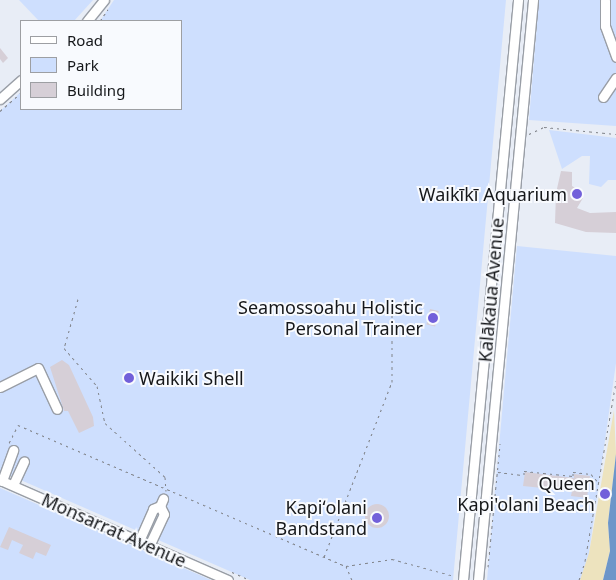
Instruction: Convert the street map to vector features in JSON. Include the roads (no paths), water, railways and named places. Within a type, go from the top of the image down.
[{"type":"street","name":"Kalākaua Avenue","points":[[460,577],[484,376],[518,0]]},
{"type":"street","name":"Kalākaua Avenue","points":[[478,579],[533,0]]},
{"type":"street","points":[[605,0],[605,26],[616,57]]},
{"type":"street","points":[[88,20],[106,4]]},
{"type":"street","points":[[603,97],[616,78]]},
{"type":"street","points":[[0,99],[20,81]]},
{"type":"street","points":[[498,212],[513,213]]},
{"type":"street","points":[[0,387],[38,368],[57,409]]},
{"type":"street","points":[[484,376],[497,378]]},
{"type":"street","points":[[1,480],[10,449]]},
{"type":"street","points":[[12,485],[24,461]]},
{"type":"street","name":"Monsarrat Avenue","points":[[1,480],[228,580]]},
{"type":"street","points":[[139,541],[153,509],[162,503],[164,514],[149,546]]},
{"type":"street","points":[[460,577],[478,579]]},
{"type":"water","points":[[616,454],[616,580],[603,580],[610,551],[608,523]]},
{"type":"place","name":"Waikīkī Aquarium","points":[[577,194]]},
{"type":"place","name":"Seamossoahu Holistic Personal Trainer","points":[[433,318]]},
{"type":"place","name":"Waikiki Shell","points":[[129,378]]},
{"type":"place","name":"Queen Kapi'olani Beach","points":[[605,494]]},
{"type":"place","name":"Kapiʻolani Bandstand","points":[[377,518]]}]
